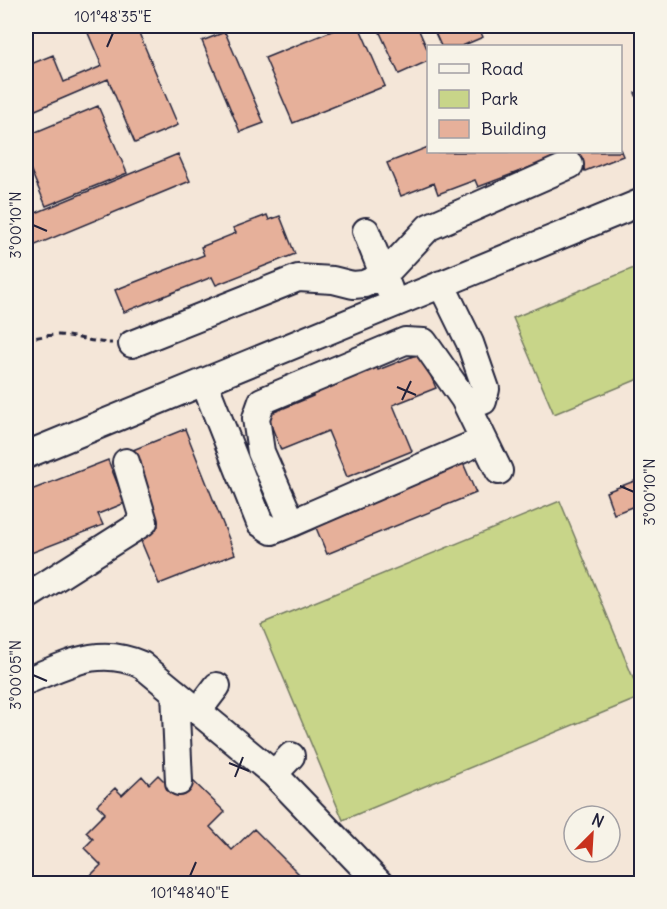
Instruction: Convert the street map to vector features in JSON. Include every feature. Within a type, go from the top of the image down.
[{"type":"lane","points":[[132,344],[298,278],[333,280],[353,285],[364,284],[383,276],[429,227],[570,165]]},
{"type":"lane","points":[[26,455],[642,202]]},
{"type":"lane","points":[[366,231],[395,303]]},
{"type":"lane","points":[[441,284],[470,343],[486,389],[483,401],[468,407]]},
{"type":"lane","points":[[292,523],[261,452],[256,418],[262,401],[405,341],[424,342],[468,407],[499,471]]},
{"type":"lane","points":[[204,382],[260,523],[273,531],[484,440]]},
{"type":"lane","points":[[26,597],[144,522],[126,462]]},
{"type":"lane","points":[[26,681],[83,659],[106,655],[127,658],[142,664],[198,711],[282,765],[380,884]]},
{"type":"lane","points":[[198,711],[217,686]]},
{"type":"lane","points":[[175,692],[179,782]]},
{"type":"path","points":[[26,340],[61,335],[99,343],[132,344]]},
{"type":"green space","points":[[641,265],[641,378],[554,414],[513,318]]},
{"type":"green space","points":[[560,501],[641,697],[343,820],[261,624]]},
{"type":"building","points":[[85,26],[136,26],[178,125],[135,143],[108,79],[26,114],[26,98],[28,97],[26,66],[53,55],[64,82],[102,66]]},
{"type":"building","points":[[344,26],[359,26],[385,86],[293,123],[265,58]]},
{"type":"building","points":[[377,26],[417,26],[427,49],[427,61],[399,74]]},
{"type":"building","points":[[432,26],[478,26],[483,37],[464,45],[441,45]]},
{"type":"building","points":[[225,32],[264,123],[240,132],[202,41]]},
{"type":"building","points":[[642,90],[642,111],[635,93]]},
{"type":"building","points":[[98,106],[127,173],[46,206],[26,159],[26,136]]},
{"type":"building","points":[[427,147],[427,153],[568,153],[478,187],[475,180],[438,194],[434,183],[401,196],[387,163]]},
{"type":"building","points":[[577,153],[622,153],[623,156],[585,171]]},
{"type":"building","points":[[178,154],[190,181],[26,249],[26,217]]},
{"type":"building","points":[[267,215],[269,220],[280,216],[295,254],[216,285],[212,277],[124,312],[115,290],[204,255],[201,247],[236,233],[233,228]]},
{"type":"building","points":[[421,353],[436,388],[393,405],[412,451],[347,477],[328,431],[281,450],[267,415],[313,396],[309,385],[374,359],[378,370]]},
{"type":"building","points":[[185,429],[235,554],[159,584],[138,534],[158,526],[128,452]]},
{"type":"building","points":[[108,460],[125,503],[98,514],[103,525],[26,555],[26,492]]},
{"type":"building","points":[[463,463],[476,493],[327,554],[314,523]]},
{"type":"building","points":[[642,478],[642,503],[614,514],[606,492]]},
{"type":"building","points":[[158,775],[178,795],[193,781],[225,812],[210,827],[232,850],[254,829],[306,881],[303,884],[82,884],[101,865],[84,848],[93,839],[86,832],[105,813],[97,805],[115,788],[122,795],[142,776],[149,784]]}]
